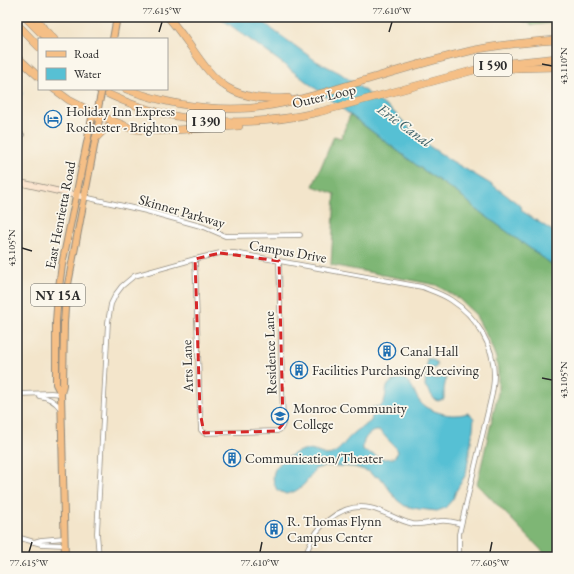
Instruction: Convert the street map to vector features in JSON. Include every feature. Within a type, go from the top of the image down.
[{"type":"highway","points":[[26,17],[46,38]]},
{"type":"highway","points":[[35,17],[44,29],[54,38]]},
{"type":"highway","points":[[39,17],[54,38]]},
{"type":"highway","points":[[168,17],[207,70],[216,80],[227,87],[243,94],[258,97],[300,97]]},
{"type":"highway","points":[[17,24],[38,46]]},
{"type":"highway","points":[[471,51],[512,42],[557,35]]},
{"type":"highway","name":"Outer Loop","points":[[129,90],[145,96],[184,105],[224,109],[257,107],[324,92],[471,51],[520,43],[557,40]]},
{"type":"highway","points":[[17,56],[38,76]]},
{"type":"highway","name":"Outer Loop","points":[[100,90],[126,102],[152,110],[199,120],[233,122],[260,121],[294,118],[319,112],[497,64],[557,58]]},
{"type":"highway","name":"I 390","points":[[432,81],[494,69],[557,67]]},
{"type":"highway","points":[[55,90],[70,100],[97,111],[127,128]]},
{"type":"highway","points":[[132,90],[145,96]]},
{"type":"highway","points":[[96,138],[103,130],[110,126],[117,125],[141,131],[158,131],[253,125],[287,120],[319,112]]},
{"type":"main road","points":[[113,38],[117,17]]},
{"type":"main road","name":"East Henrietta Road","points":[[61,394],[56,384],[56,322],[62,265],[75,195],[92,118],[97,111],[102,90]]},
{"type":"main road","name":"East Henrietta Road","points":[[65,557],[61,409],[64,320],[66,295],[99,120],[97,111]]},
{"type":"street","points":[[17,182],[84,197]]},
{"type":"street","name":"Skinner Parkway","points":[[84,197],[146,211],[204,227],[225,236],[300,235]]},
{"type":"street","name":"Campus Drive","points":[[99,557],[97,533],[108,322],[111,304],[118,290],[134,276],[220,253],[235,253],[422,287],[450,299],[460,306],[480,328],[489,349],[494,375],[492,394],[459,534],[459,557]]},
{"type":"street","name":"Arts Lane","points":[[195,259],[201,430],[204,433],[242,432]]},
{"type":"street","name":"Residence Lane","points":[[242,432],[280,430],[283,424],[279,261]]},
{"type":"street","points":[[17,394],[61,394]]},
{"type":"street","points":[[30,394],[51,399],[61,409]]},
{"type":"street","points":[[306,557],[308,548],[322,527],[334,516],[349,509],[372,509],[412,524],[446,521],[461,524]]},
{"type":"street","points":[[17,537],[34,542],[41,540],[64,542]]},
{"type":"highlighted area","points":[[220,253],[279,261],[283,424],[277,431],[204,433],[200,412],[195,259]]},
{"type":"green space","points":[[513,17],[557,17],[557,22],[533,25]]},
{"type":"green space","points":[[350,115],[419,167],[463,197],[476,209],[557,268],[557,557],[548,557],[477,484],[498,393],[498,371],[496,358],[489,340],[475,314],[459,299],[436,285],[331,265],[335,194],[313,186],[334,136],[341,138]]},
{"type":"water","name":"Erie Canal","points":[[219,17],[258,17],[273,30],[316,61],[340,73],[394,112],[423,142],[494,186],[521,206],[522,211],[557,234],[557,268],[476,209],[463,197],[419,167]]},
{"type":"water","points":[[427,359],[431,359],[436,362],[437,366],[435,368],[431,368],[429,378],[437,379],[443,377],[446,379],[444,399],[438,401],[435,400],[425,386]]},
{"type":"water","points":[[403,378],[407,381],[412,387],[418,400],[427,408],[447,415],[468,413],[474,418],[466,474],[453,499],[445,508],[437,511],[405,506],[397,500],[381,478],[372,475],[370,472],[354,467],[325,466],[315,469],[306,482],[291,493],[286,494],[277,490],[273,476],[278,465],[292,455],[304,450],[315,451],[326,455],[334,453],[355,432],[371,421],[373,411],[371,408],[381,406],[384,402],[386,389],[390,383]],"holes":[[[374,431],[380,431],[397,449],[398,452],[394,458],[383,459],[363,450],[363,444],[367,436]]]},
{"type":"waterway","points":[[17,99],[23,93]]},
{"type":"place","name":"Holiday Inn Express Rochester - Brighton","points":[[53,119]]},
{"type":"place","name":"Canal Hall","points":[[387,351]]},
{"type":"place","name":"Facilities Purchasing/Receiving","points":[[299,370]]},
{"type":"place","name":"Monroe Community College","points":[[280,416]]},
{"type":"place","name":"Communication/Theater","points":[[232,458]]},
{"type":"place","name":"R. Thomas Flynn Campus Center","points":[[274,529]]}]
